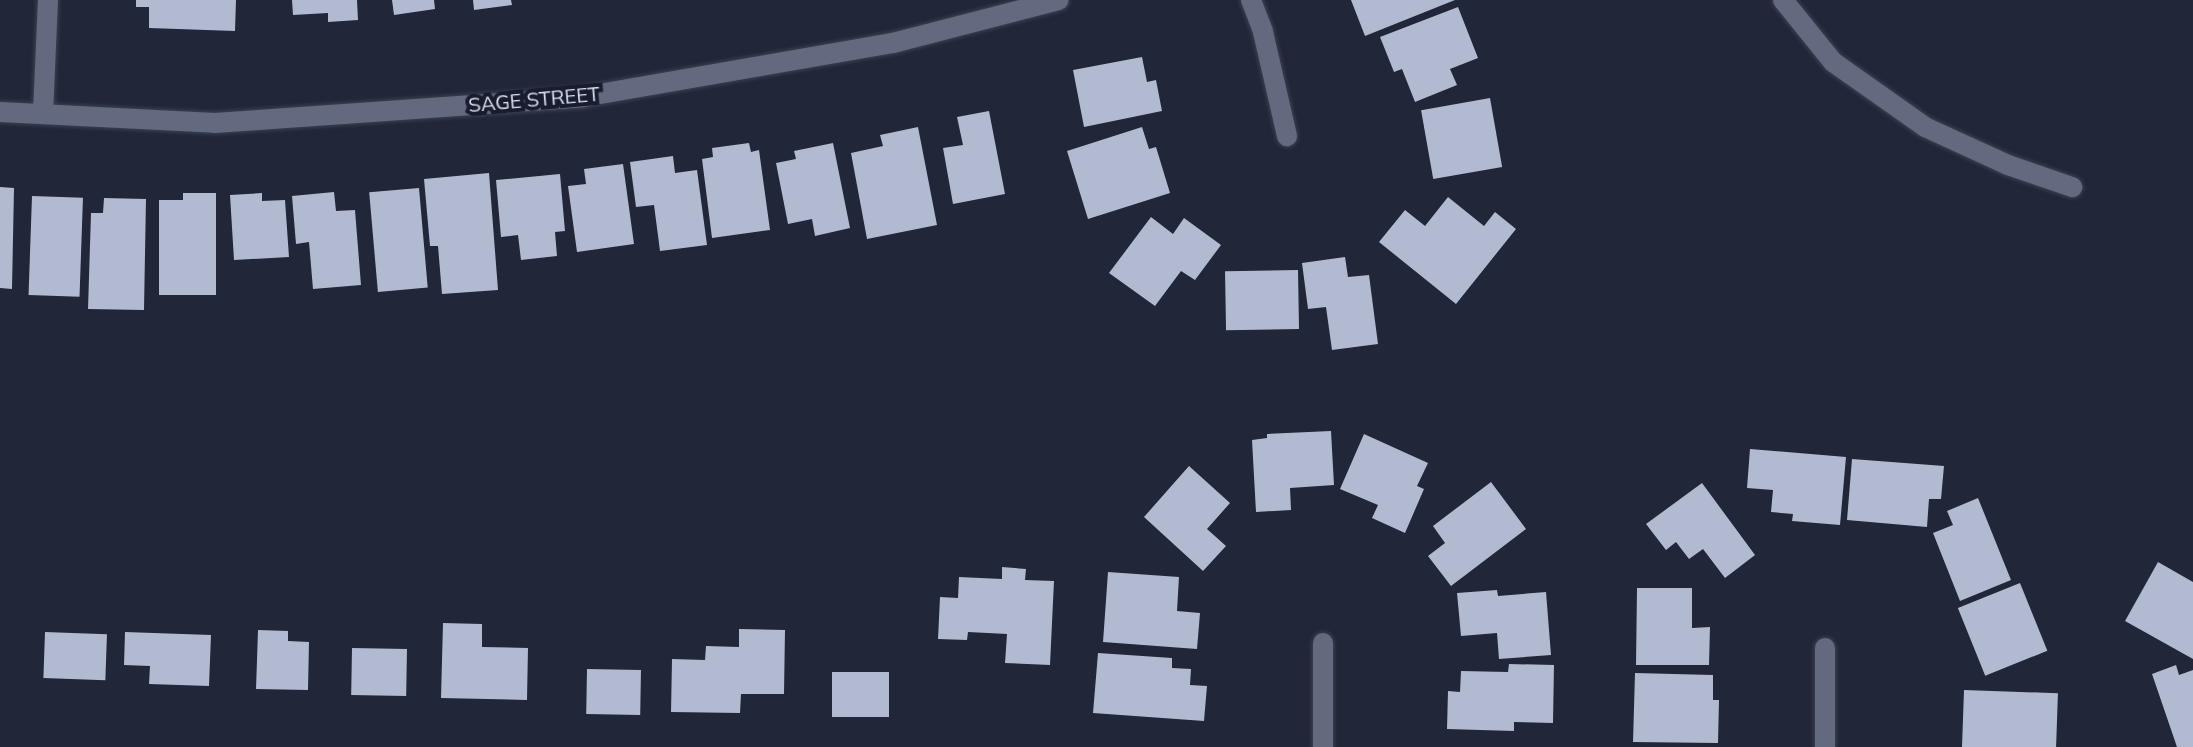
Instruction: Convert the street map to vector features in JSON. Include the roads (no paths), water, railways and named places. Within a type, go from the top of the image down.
[{"type":"street","points":[[43,114],[48,0]]},
{"type":"street","name":"SAGE STREET","points":[[0,112],[215,123],[583,97],[893,43],[1059,0]]},
{"type":"street","points":[[1251,0],[1263,32],[1287,136]]},
{"type":"street","points":[[1783,0],[1833,62],[1925,127],[2008,165],[2072,187]]},
{"type":"street","points":[[1323,643],[1323,747]]},
{"type":"street","points":[[1825,648],[1825,747]]}]
